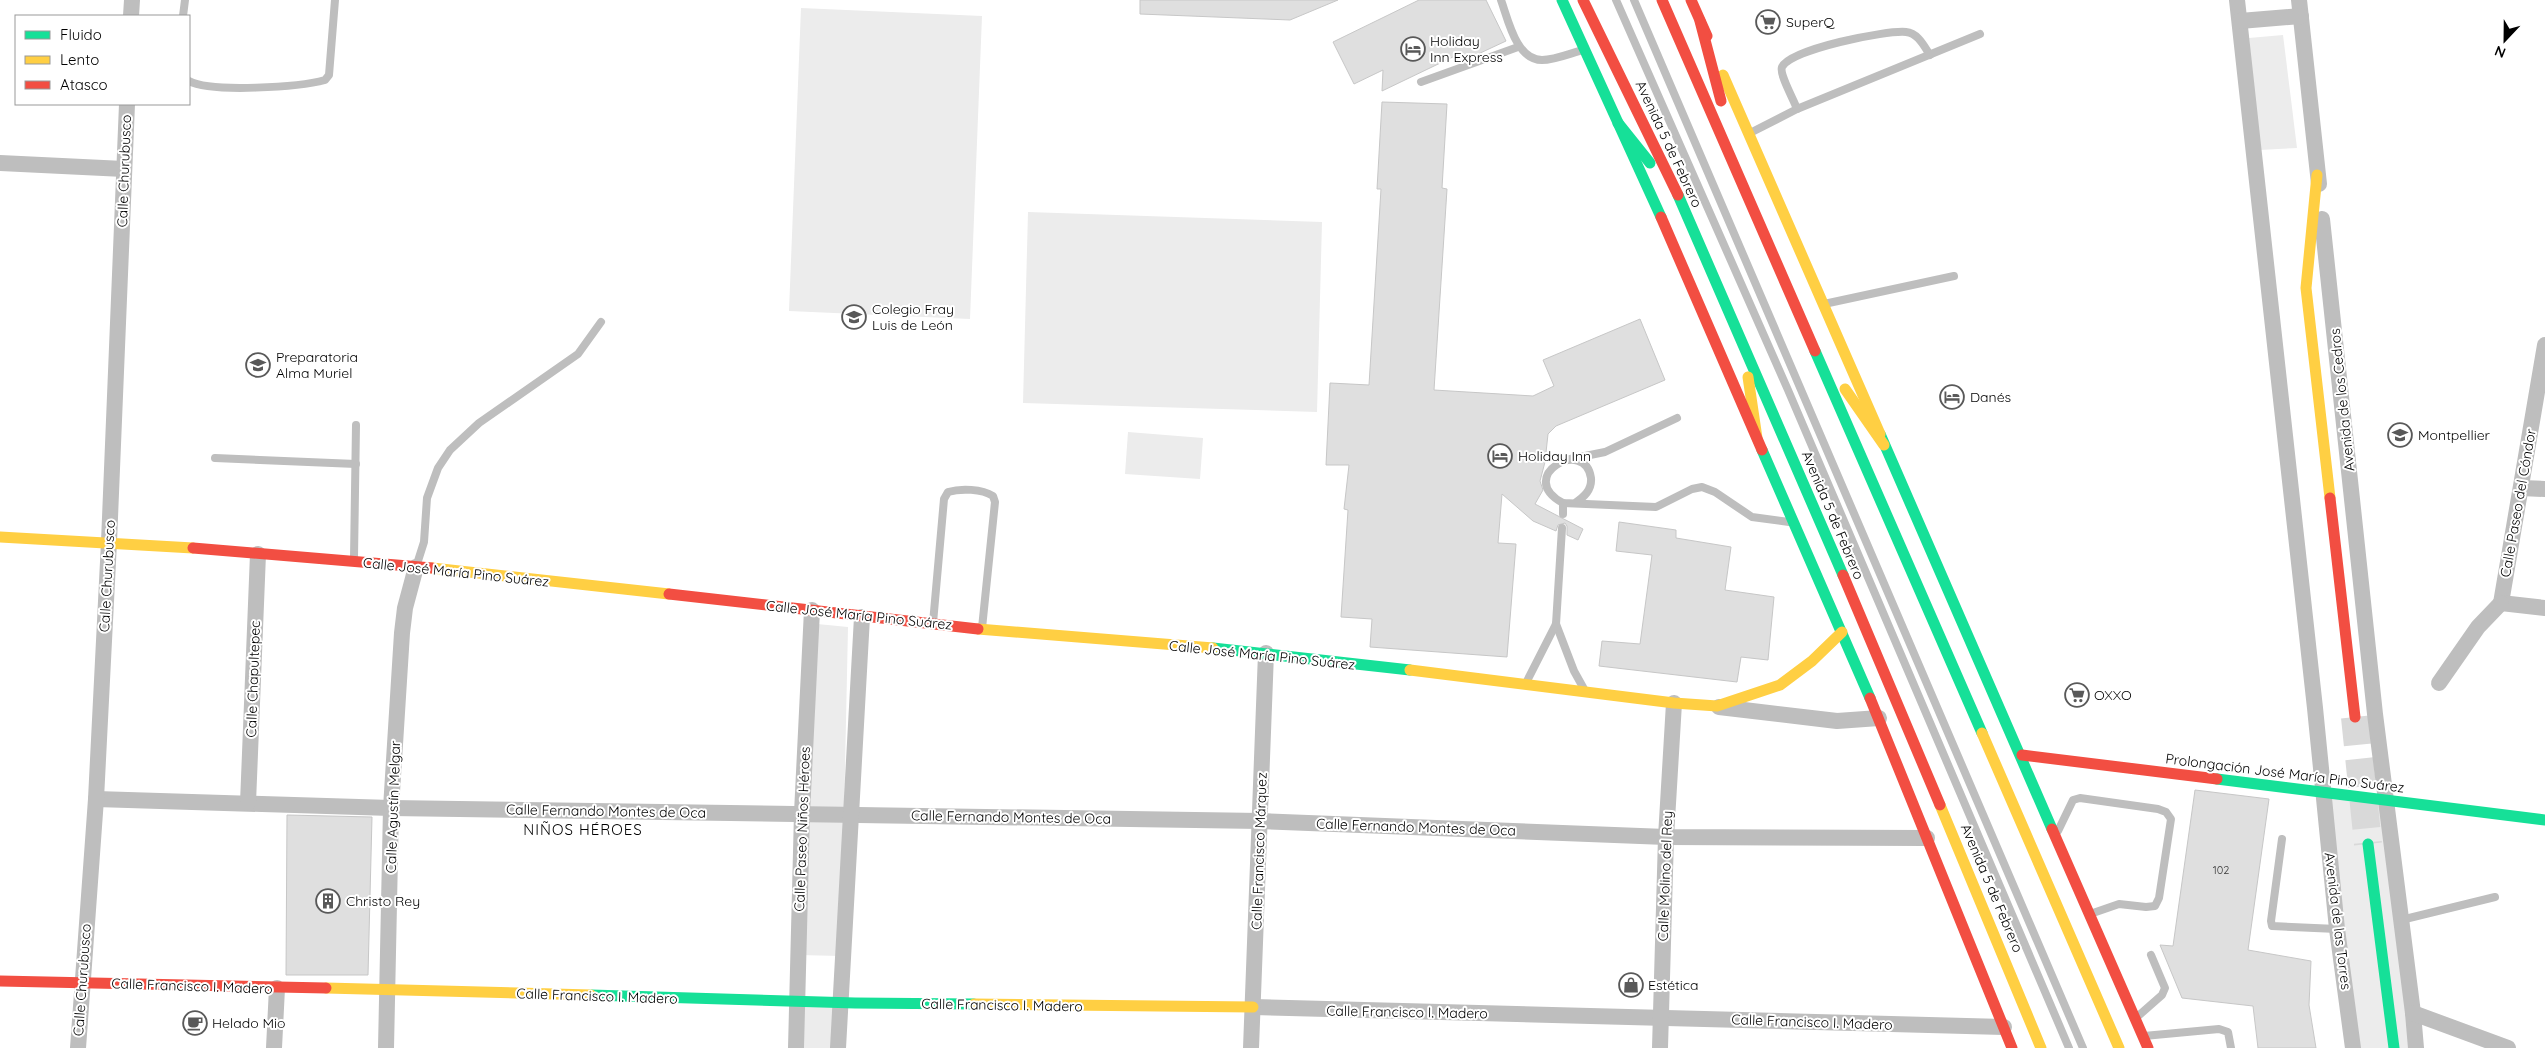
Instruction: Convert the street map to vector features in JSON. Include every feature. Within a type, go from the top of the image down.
[{"type":"main road","points":[[1562,0],[1618,123],[1879,718],[2012,1048]]},
{"type":"main road","name":"Avenida 5 de Febrero","points":[[1583,0],[1680,199],[1705,261],[1743,341],[2042,1048]]},
{"type":"main road","points":[[1662,0],[2119,1048]]},
{"type":"main road","points":[[1696,1],[1743,184]]},
{"type":"main road","points":[[1700,21],[1884,445],[2022,755],[2148,1048]]},
{"type":"main road","points":[[1618,123],[1680,199]]},
{"type":"main road","points":[[2317,175],[2306,288],[2355,717]]},
{"type":"main road","points":[[1810,337],[1884,445]]},
{"type":"main road","points":[[1743,341],[1757,438]]},
{"type":"main road","name":"Calle José María Pino Suárez","points":[[0,537],[109,542],[416,567],[862,617],[1266,654],[1587,693],[1717,706],[1780,685],[1812,661],[1842,632]]},
{"type":"main road","points":[[1842,632],[1889,720],[1950,866],[2022,1048]]},
{"type":"main road","name":"Prolongación José María Pino Suárez","points":[[2022,755],[2545,820]]},
{"type":"main road","points":[[2368,844],[2394,1048]]},
{"type":"main road","name":"Calle Francisco I. Madero","points":[[0,981],[277,988],[387,988],[840,1003],[1253,1007]]},
{"type":"street","points":[[131,15],[132,0]]},
{"type":"street","points":[[2237,0],[2323,793]]},
{"type":"street","points":[[2240,21],[2300,8]]},
{"type":"street","name":"Avenida de los Cedros","points":[[2300,8],[2386,800]]},
{"type":"street","name":"Calle Churubusco","points":[[78,1048],[96,799],[109,542],[127,105]]},
{"type":"street","points":[[0,163],[124,169]]},
{"type":"street","name":"Calle Paseo del Cóndor","points":[[2501,603],[2545,345]]},
{"type":"street","points":[[2521,488],[2545,489]]},
{"type":"street","name":"Calle Chapultepec","points":[[248,803],[258,554]]},
{"type":"street","name":"Calle Agustín Melgar","points":[[386,1048],[391,808],[402,633],[405,608],[416,567]]},
{"type":"street","points":[[2439,682],[2478,627],[2501,603],[2545,608]]},
{"type":"street","name":"Calle Paseo Niños Héroes","points":[[796,1048],[802,814],[812,610]]},
{"type":"street","points":[[838,1048],[862,617]]},
{"type":"street","name":"Calle Francisco Márquez","points":[[1251,1048],[1266,654]]},
{"type":"street","name":"Calle Molino del Rey","points":[[1660,1048],[1666,837],[1674,703]]},
{"type":"street","name":"Calle José María Pino Suárez","points":[[1717,706],[1779,716],[1837,721],[1879,718]]},
{"type":"street","name":"Avenida de las Torres","points":[[2323,793],[2337,929],[2353,1048]]},
{"type":"street","name":"Calle Fernando Montes de Oca","points":[[96,799],[391,808],[1260,821],[1666,837],[1926,838]]},
{"type":"street","points":[[2386,800],[2414,1013],[2416,1048]]},
{"type":"street","points":[[274,1048],[277,988]]},
{"type":"street","name":"Calle Francisco I. Madero","points":[[1253,1007],[2004,1027]]},
{"type":"street","points":[[2414,1013],[2508,1048]]},
{"type":"lane","points":[[183,15],[184,0]]},
{"type":"lane","points":[[190,82],[196,85],[226,89],[325,80],[329,75],[335,0]]},
{"type":"lane","points":[[1502,0],[1518,47],[1534,58],[1542,60],[1584,49]]},
{"type":"lane","points":[[1616,0],[1788,390],[2069,1048]]},
{"type":"lane","points":[[1634,0],[2083,1048]]},
{"type":"lane","points":[[1797,109],[1781,72],[1782,66],[1790,59],[1834,42],[1907,32],[1920,39],[1930,55]]},
{"type":"lane","points":[[1748,134],[1797,109],[1980,34]]},
{"type":"lane","points":[[1421,82],[1518,47]]},
{"type":"lane","points":[[1823,305],[1954,276]]},
{"type":"lane","points":[[416,567],[424,542],[427,498],[438,468],[450,450],[479,424],[578,354],[601,322]]},
{"type":"lane","points":[[1677,418],[1605,452],[1557,462],[1550,470],[1546,480],[1548,490],[1554,498],[1563,503],[1575,502],[1656,507],[1692,489],[1702,487],[1714,492],[1752,517],[1794,522]]},
{"type":"lane","points":[[354,562],[356,425]]},
{"type":"lane","points":[[215,458],[356,464]]},
{"type":"lane","points":[[1566,460],[1577,461],[1586,467],[1591,477],[1590,488],[1585,497],[1575,502]]},
{"type":"lane","points":[[933,623],[944,499],[948,492],[953,490],[986,492],[993,496],[995,502],[982,628]]},
{"type":"lane","points":[[1563,503],[1563,514]]},
{"type":"lane","points":[[1524,685],[1540,659],[1556,624],[1562,528]]},
{"type":"lane","points":[[1556,624],[1574,671],[1587,693]]},
{"type":"lane","points":[[2056,834],[2072,800],[2080,798],[2158,809],[2166,812],[2171,819],[2158,898],[2155,906],[2146,908],[2119,904],[2091,914]]},
{"type":"lane","points":[[2282,839],[2271,921],[2272,926],[2337,929]]},
{"type":"lane","points":[[2401,920],[2494,897]]},
{"type":"lane","points":[[2136,1018],[2162,995],[2165,988],[2151,955]]},
{"type":"lane","points":[[2143,1036],[2218,1029],[2228,1032],[2230,1048]]},
{"type":"shaded area","points":[[801,8],[982,16],[970,319],[789,311]]},
{"type":"shaded area","points":[[2283,35],[2297,148],[2259,150],[2249,38]]},
{"type":"shaded area","points":[[1028,212],[1322,222],[1317,412],[1023,403]]},
{"type":"shaded area","points":[[1128,432],[1203,438],[1200,479],[1125,474]]},
{"type":"shaded area","points":[[807,623],[848,627],[841,956],[798,955]]},
{"type":"shaded area","points":[[2323,793],[2386,800],[2416,1048],[2353,1048]]},
{"type":"shaded area","points":[[797,1002],[840,1003],[838,1048],[796,1048]]},
{"type":"building","points":[[1140,0],[1338,0],[1290,20],[1140,14]]},
{"type":"building","name":"Holiday Inn Express","points":[[1419,0],[1486,0],[1506,41],[1461,62],[1457,55],[1382,91],[1383,70],[1354,84],[1333,42]]},
{"type":"building","points":[[1382,102],[1447,104],[1442,188],[1447,189],[1434,390],[1533,396],[1554,386],[1543,360],[1640,319],[1665,380],[1556,426],[1548,434],[1545,462],[1540,481],[1543,490],[1535,504],[1583,529],[1578,540],[1567,535],[1565,523],[1558,525],[1556,531],[1533,521],[1502,494],[1498,543],[1516,544],[1507,657],[1370,647],[1372,619],[1341,617],[1348,510],[1344,509],[1349,465],[1326,465],[1330,383],[1369,385],[1381,189],[1377,189]]},
{"type":"building","points":[[1619,522],[1676,530],[1676,538],[1731,547],[1725,590],[1774,597],[1768,660],[1741,657],[1737,682],[1599,666],[1602,641],[1640,644],[1652,555],[1616,551]]},
{"type":"building","points":[[2195,790],[2269,799],[2248,950],[2311,961],[2309,1005],[2316,1048],[2258,1048],[2253,1006],[2182,998],[2160,945],[2173,946]]},
{"type":"building","name":"Christo Rey","points":[[287,815],[372,817],[368,975],[286,975]]},
{"type":"tunnel","points":[[2355,717],[2368,844]]},
{"type":"traffic: fast","points":[[1562,0],[1661,217]]},
{"type":"traffic: fast","points":[[1618,123],[1650,163]]},
{"type":"traffic: fast","points":[[1678,195],[1843,575]]},
{"type":"traffic: fast","points":[[1815,351],[1982,733]]},
{"type":"traffic: fast","points":[[1880,434],[2052,829]]},
{"type":"traffic: fast","points":[[1762,450],[1870,698]]},
{"type":"traffic: fast","points":[[1213,648],[1410,670]]},
{"type":"traffic: fast","points":[[2217,779],[2545,820]]},
{"type":"traffic: fast","points":[[2368,844],[2394,1048]]},
{"type":"traffic: fast","points":[[591,995],[855,1003],[974,1004]]},
{"type":"traffic: slow","points":[[1723,75],[1880,434]]},
{"type":"traffic: slow","points":[[2317,175],[2306,288],[2330,498]]},
{"type":"traffic: slow","points":[[1748,377],[1757,438]]},
{"type":"traffic: slow","points":[[1845,389],[1884,445]]},
{"type":"traffic: slow","points":[[0,537],[193,548]]},
{"type":"traffic: slow","points":[[432,568],[669,594]]},
{"type":"traffic: slow","points":[[978,629],[1213,648]]},
{"type":"traffic: slow","points":[[1410,670],[1674,703],[1717,706],[1780,685],[1812,661],[1842,632]]},
{"type":"traffic: slow","points":[[1982,733],[2119,1048]]},
{"type":"traffic: slow","points":[[1940,805],[2041,1048]]},
{"type":"traffic: slow","points":[[326,988],[591,995]]},
{"type":"traffic: slow","points":[[974,1004],[1253,1007]]},
{"type":"traffic: jam","points":[[1583,0],[1678,195]]},
{"type":"traffic: jam","points":[[1662,0],[1815,351]]},
{"type":"traffic: jam","points":[[1691,0],[1707,36]]},
{"type":"traffic: jam","points":[[1700,21],[1721,101]]},
{"type":"traffic: jam","points":[[1661,217],[1762,450]]},
{"type":"traffic: jam","points":[[2330,498],[2355,717]]},
{"type":"traffic: jam","points":[[193,548],[432,568]]},
{"type":"traffic: jam","points":[[1843,575],[1940,805]]},
{"type":"traffic: jam","points":[[669,594],[978,629]]},
{"type":"traffic: jam","points":[[1870,698],[2012,1048]]},
{"type":"traffic: jam","points":[[2022,755],[2217,779]]},
{"type":"traffic: jam","points":[[2052,829],[2148,1048]]},
{"type":"traffic: jam","points":[[0,981],[326,988]]},
{"type":"place","name":"SuperQ","points":[[1768,22]]},
{"type":"place","name":"Holiday Inn Express","points":[[1413,49]]},
{"type":"place","name":"Colegio Fray Luis de León","points":[[854,317]]},
{"type":"place","name":"Preparatoria Alma Muriel","points":[[258,365]]},
{"type":"place","name":"Danés","points":[[1952,397]]},
{"type":"place","name":"Montpellier","points":[[2400,435]]},
{"type":"place","name":"Holiday Inn","points":[[1500,456]]},
{"type":"place","name":"OXXO","points":[[2077,695]]},
{"type":"place","name":"Christo Rey","points":[[328,901]]},
{"type":"place","name":"Estética","points":[[1631,985]]},
{"type":"place","name":"Helado Mio","points":[[195,1023]]},
{"type":"district","name":"NIÑOS HÉROES","points":[[583,830]]}]
